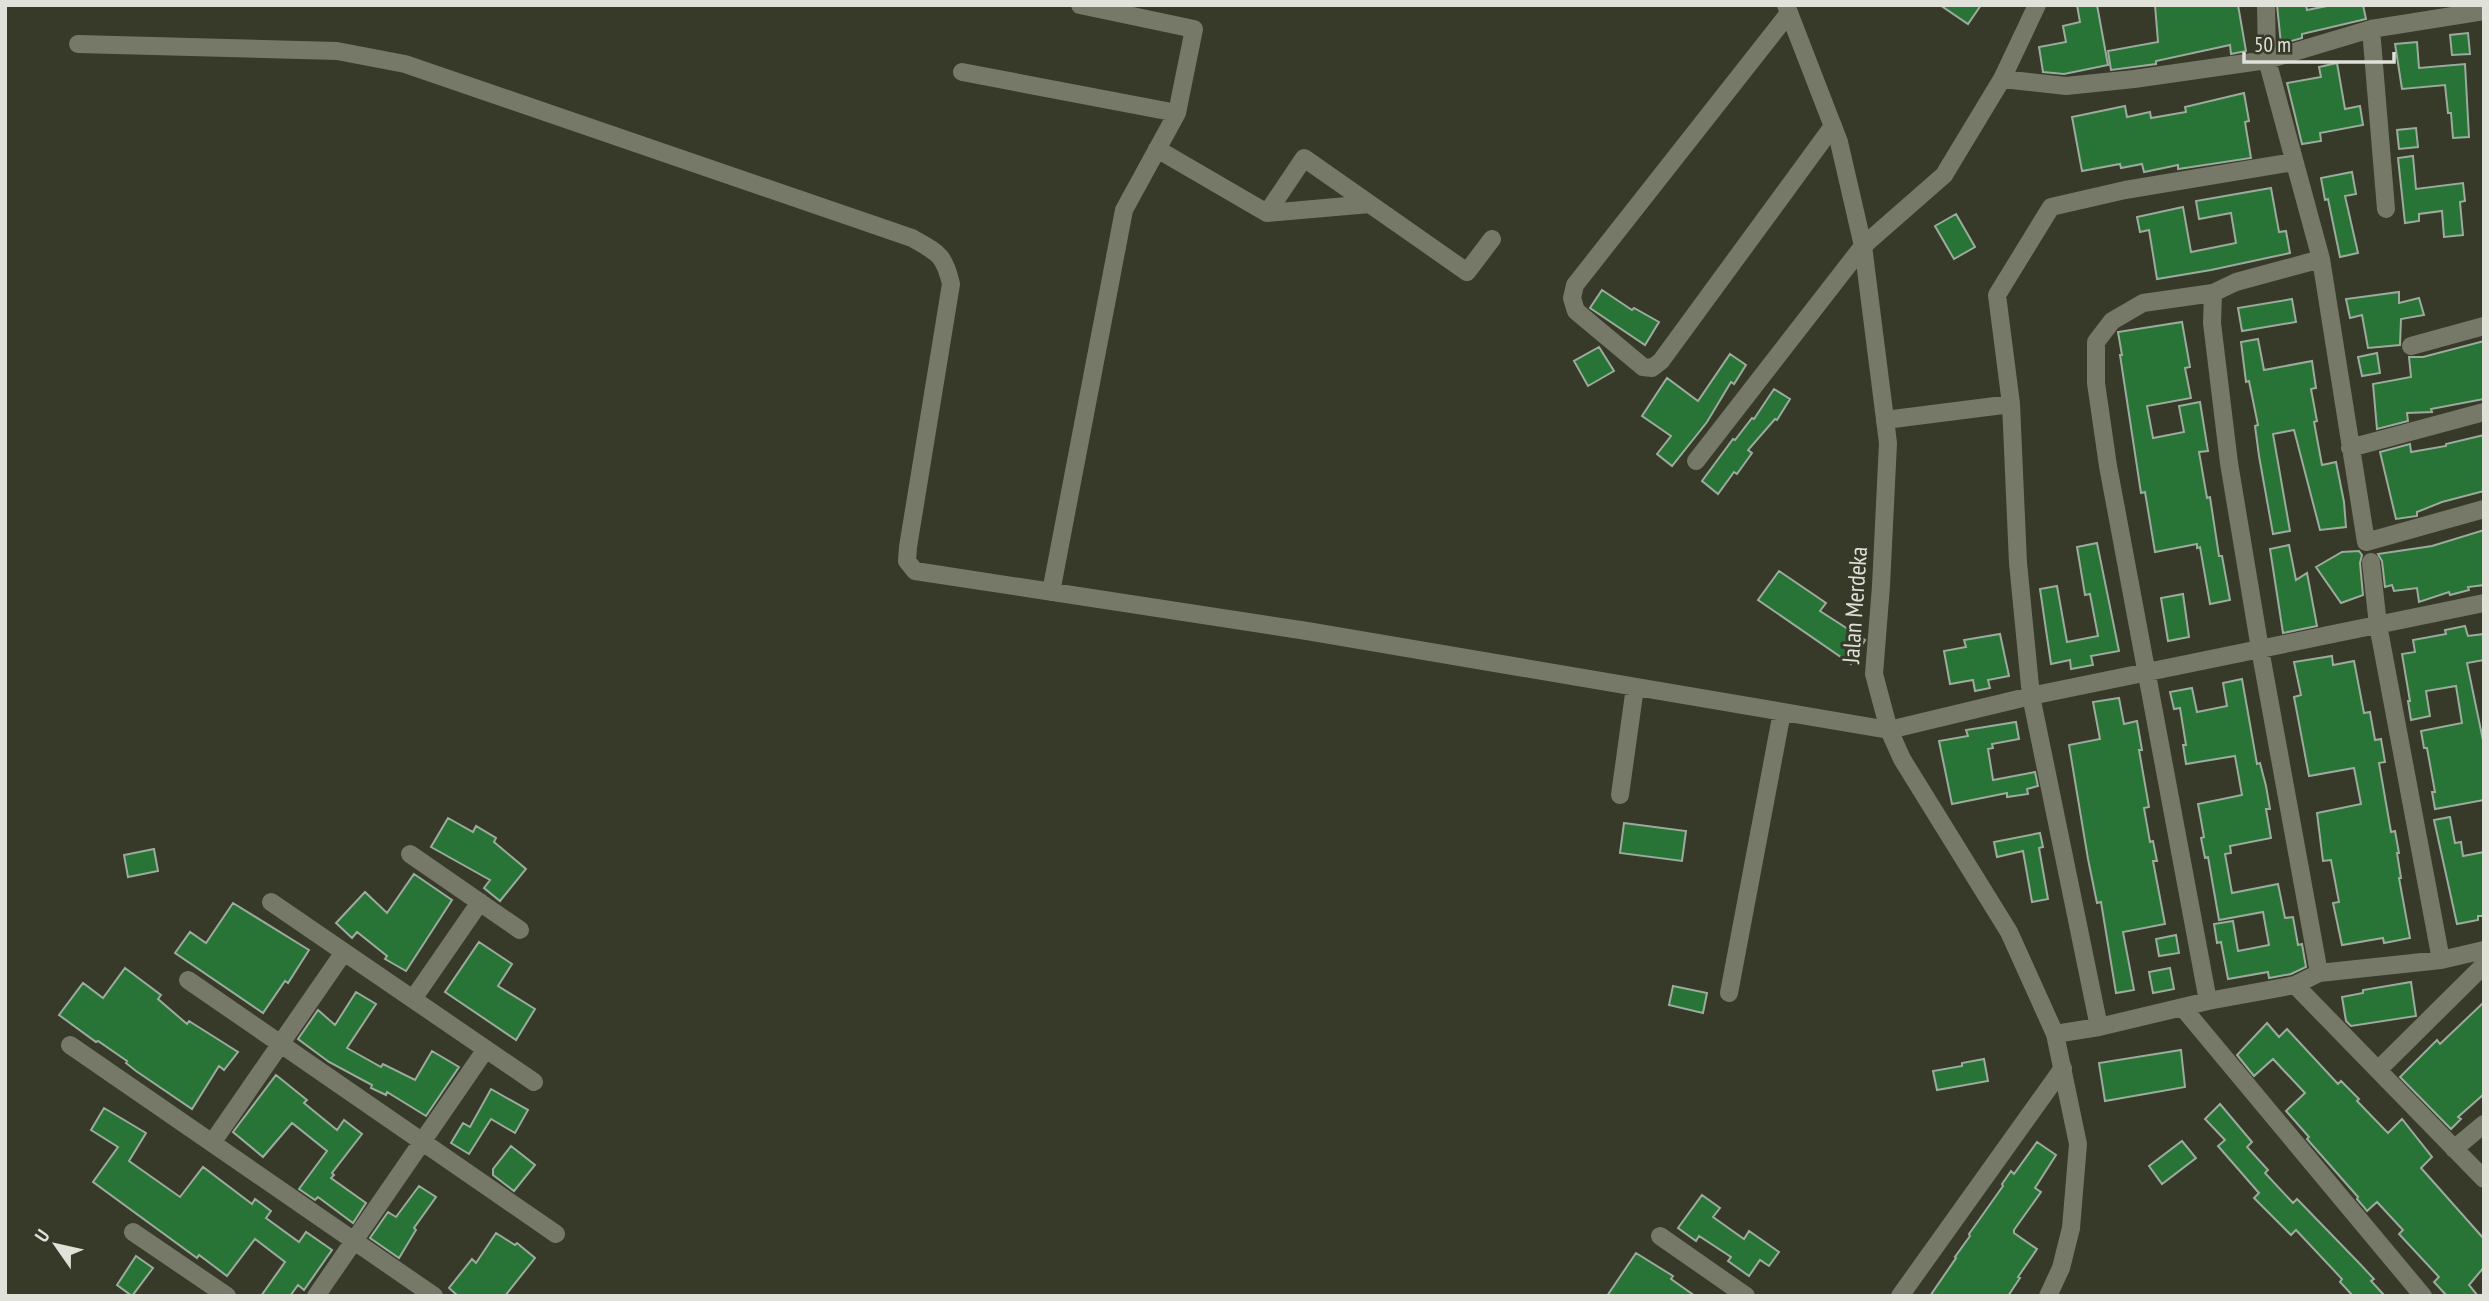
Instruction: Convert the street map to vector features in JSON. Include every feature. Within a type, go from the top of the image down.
[{"type":"street","points":[[1051,592],[1124,210],[1177,113],[1194,29],[1080,5]]},
{"type":"street","points":[[1696,461],[1863,246],[1944,175],[2002,79],[2037,5]]},
{"type":"street","points":[[2266,5],[2267,60],[2321,259],[2366,542],[2484,509]]},
{"type":"street","points":[[1787,9],[1575,285],[1573,298],[1576,311],[1643,366],[1652,368],[1661,361],[1833,126]]},
{"type":"street","name":"Jalan Merdeka","points":[[1787,9],[1839,142],[1863,246],[1888,443],[1874,674],[1889,730],[1902,759],[2009,932],[2055,1034],[2063,1068],[2078,1144],[2075,1191],[2068,1241],[2061,1268],[2048,1296]]},
{"type":"street","points":[[2002,79],[2066,86],[2134,79],[2267,60],[2371,29],[2484,11]]},
{"type":"street","points":[[2371,29],[2386,209]]},
{"type":"street","points":[[78,44],[337,51],[405,64],[912,237],[935,251],[946,263],[951,284],[907,561],[915,571],[1307,631],[1889,730],[2031,696],[2484,603]]},
{"type":"street","points":[[962,72],[1177,113]]},
{"type":"street","points":[[1157,149],[1266,214],[1370,204]]},
{"type":"street","points":[[1266,214],[1304,158],[1467,272],[1492,239]]},
{"type":"street","points":[[2099,1027],[2031,696],[2018,563],[2011,404],[1997,295],[2050,207],[2125,190],[2294,162]]},
{"type":"street","points":[[2208,1001],[2108,466],[2096,383],[2096,342],[2112,321],[2143,303],[2213,293],[2236,282],[2321,259]]},
{"type":"street","points":[[2213,293],[2212,323],[2228,463],[2319,973]]},
{"type":"street","points":[[2411,346],[2484,326]]},
{"type":"street","points":[[1885,420],[2011,404]]},
{"type":"street","points":[[2350,448],[2484,412]]},
{"type":"street","points":[[2371,562],[2378,625],[2441,960]]},
{"type":"street","points":[[1620,794],[1635,687]]},
{"type":"street","points":[[1729,993],[1783,712]]},
{"type":"street","points":[[411,855],[520,930]]},
{"type":"street","points":[[271,902],[534,1082]]},
{"type":"street","points":[[413,999],[480,902]]},
{"type":"street","points":[[2055,1034],[2295,985],[2319,973],[2441,960],[2484,950]]},
{"type":"street","points":[[212,1143],[344,952]]},
{"type":"street","points":[[2378,1070],[2484,965]]},
{"type":"street","points":[[188,980],[556,1234]]},
{"type":"street","points":[[2295,985],[2484,1180]]},
{"type":"street","points":[[2183,1008],[2423,1296]]},
{"type":"street","points":[[70,1045],[434,1296]]},
{"type":"street","points":[[316,1296],[486,1049]]},
{"type":"street","points":[[1900,1296],[2063,1068]]},
{"type":"street","points":[[2454,1149],[2484,1124]]},
{"type":"street","points":[[134,1232],[227,1296]]},
{"type":"street","points":[[1660,1236],[1746,1296]]},
{"type":"building","points":[[1940,5],[1981,5],[1968,24]]},
{"type":"building","points":[[2077,5],[2097,5],[2108,65],[2064,74],[2043,72],[2039,47],[2066,42],[2063,26],[2080,22]]},
{"type":"building","points":[[2155,5],[2238,5],[2246,51],[2231,54],[2230,45],[2156,61],[2156,64],[2111,70],[2108,51],[2158,42]]},
{"type":"building","points":[[2277,5],[2306,5],[2307,10],[2332,5],[2363,5],[2366,19],[2302,34],[2302,38],[2281,44]]},
{"type":"building","points":[[2468,33],[2470,54],[2452,55],[2450,35]]},
{"type":"building","points":[[2417,42],[2419,68],[2465,64],[2469,137],[2453,138],[2445,85],[2402,89],[2395,44]]},
{"type":"building","points":[[2337,63],[2345,109],[2360,106],[2363,125],[2320,133],[2321,141],[2302,144],[2287,83],[2321,77],[2319,67]]},
{"type":"building","points":[[2244,93],[2249,121],[2245,122],[2251,158],[2178,169],[2178,165],[2144,172],[2142,164],[2121,168],[2120,164],[2082,171],[2072,117],[2125,106],[2127,117],[2150,112],[2151,118],[2186,112],[2185,107]]},
{"type":"building","points":[[2416,128],[2418,147],[2399,149],[2397,130]]},
{"type":"building","points":[[2413,156],[2416,189],[2463,183],[2465,201],[2460,202],[2463,235],[2444,237],[2442,211],[2419,214],[2419,221],[2405,223],[2398,158]]},
{"type":"building","points":[[2352,172],[2356,194],[2345,196],[2358,253],[2340,257],[2321,178]]},
{"type":"building","points":[[2271,188],[2279,232],[2286,231],[2290,253],[2157,279],[2149,230],[2140,232],[2137,217],[2183,207],[2191,252],[2236,243],[2231,213],[2199,219],[2196,201]]},
{"type":"building","points":[[1956,214],[1975,247],[1954,259],[1935,226]]},
{"type":"building","points":[[1602,290],[1632,310],[1634,308],[1659,322],[1645,345],[1590,308]]},
{"type":"building","points":[[2399,292],[2399,303],[2419,298],[2424,315],[2401,319],[2400,345],[2368,348],[2362,315],[2350,318],[2346,299]]},
{"type":"building","points":[[2292,299],[2296,322],[2242,331],[2238,308]]},
{"type":"building","points":[[2182,322],[2190,367],[2185,368],[2191,398],[2147,406],[2153,438],[2184,432],[2179,406],[2200,402],[2208,451],[2199,452],[2230,600],[2210,604],[2200,547],[2197,548],[2197,544],[2155,552],[2145,492],[2141,493],[2120,355],[2118,332]]},
{"type":"building","points":[[2258,339],[2264,370],[2312,361],[2316,388],[2311,389],[2317,421],[2314,422],[2322,465],[2336,462],[2346,527],[2320,530],[2294,430],[2273,434],[2290,531],[2273,534],[2259,456],[2255,426],[2258,425],[2249,381],[2246,382],[2241,342]]},
{"type":"building","points":[[2484,341],[2484,399],[2431,409],[2432,412],[2407,413],[2408,421],[2377,429],[2373,384],[2411,377],[2409,357],[2423,357]]},
{"type":"building","points":[[1599,347],[1614,371],[1588,386],[1574,361]]},
{"type":"building","points":[[2377,353],[2380,373],[2362,376],[2358,357]]},
{"type":"building","points":[[1730,354],[1746,365],[1734,384],[1731,382],[1707,422],[1672,466],[1657,454],[1671,436],[1642,416],[1667,378],[1698,401]]},
{"type":"building","points":[[1774,389],[1790,399],[1777,420],[1775,419],[1748,450],[1752,453],[1737,474],[1734,472],[1718,494],[1702,481],[1733,439],[1735,440],[1752,418],[1754,419]]},
{"type":"building","points":[[2484,435],[2484,491],[2442,502],[2417,512],[2417,516],[2396,519],[2380,452],[2410,444],[2411,452]]},
{"type":"building","points":[[2484,530],[2484,585],[2468,587],[2469,590],[2450,595],[2449,592],[2419,602],[2417,588],[2394,591],[2392,585],[2385,587],[2382,561],[2378,554],[2432,546]]},
{"type":"building","points":[[2097,543],[2119,651],[2091,656],[2093,665],[2071,669],[2070,660],[2051,664],[2040,589],[2057,586],[2067,642],[2098,636],[2090,594],[2085,595],[2077,547]]},
{"type":"building","points":[[2289,545],[2296,580],[2307,573],[2317,626],[2283,633],[2270,549]]},
{"type":"building","points":[[2359,551],[2362,555],[2360,563],[2363,595],[2341,603],[2316,567],[2342,552]]},
{"type":"building","points":[[1779,571],[1826,603],[1820,611],[1865,640],[1851,664],[1758,600]]},
{"type":"building","points":[[2183,594],[2189,637],[2168,641],[2161,598]]},
{"type":"building","points":[[2465,626],[2468,636],[2484,634],[2484,660],[2467,663],[2484,745],[2484,800],[2435,809],[2432,792],[2435,792],[2421,731],[2462,723],[2456,686],[2426,691],[2430,716],[2411,720],[2402,654],[2415,652],[2413,640],[2446,634],[2445,630]]},
{"type":"building","points":[[2000,634],[2009,676],[1988,680],[1990,688],[1975,691],[1973,680],[1950,684],[1944,651],[1966,647],[1964,640]]},
{"type":"building","points":[[2332,656],[2333,665],[2354,661],[2364,713],[2370,712],[2375,740],[2381,739],[2385,762],[2379,763],[2391,832],[2395,831],[2399,853],[2399,878],[2410,938],[2384,943],[2383,938],[2342,945],[2333,903],[2339,902],[2331,860],[2323,861],[2317,813],[2361,804],[2354,768],[2309,776],[2294,697],[2301,695],[2294,662]]},
{"type":"building","points":[[2242,679],[2257,764],[2260,763],[2266,786],[2270,809],[2266,809],[2271,838],[2230,846],[2231,853],[2225,854],[2232,893],[2278,884],[2285,918],[2293,917],[2298,945],[2302,944],[2306,967],[2291,974],[2269,978],[2268,972],[2228,979],[2221,942],[2217,943],[2214,924],[2233,921],[2238,951],[2269,945],[2263,912],[2219,920],[2208,857],[2205,858],[2201,838],[2204,837],[2198,804],[2242,795],[2235,756],[2186,764],[2180,708],[2174,709],[2170,692],[2192,688],[2197,712],[2227,706],[2223,683]]},
{"type":"building","points":[[2119,698],[2124,724],[2137,721],[2149,807],[2144,808],[2150,842],[2153,841],[2157,861],[2153,861],[2165,924],[2123,932],[2134,990],[2116,993],[2101,902],[2097,903],[2088,859],[2069,745],[2100,739],[2093,702]]},
{"type":"building","points":[[2016,722],[2019,739],[1992,744],[1993,748],[1988,749],[1993,780],[2035,772],[2038,786],[2027,789],[2028,794],[2007,797],[2007,793],[1952,804],[1939,741],[1968,736],[1966,730]]},
{"type":"building","points":[[2450,817],[2455,843],[2461,842],[2463,856],[2484,852],[2484,916],[2478,916],[2478,920],[2457,924],[2434,820]]},
{"type":"building","points":[[448,818],[473,832],[476,826],[496,838],[494,842],[526,869],[500,901],[484,888],[490,880],[431,847]]},
{"type":"building","points":[[1624,823],[1686,831],[1682,861],[1620,853]]},
{"type":"building","points":[[2040,833],[2043,847],[2039,848],[2048,899],[2032,902],[2023,851],[1997,857],[1994,842]]},
{"type":"building","points":[[154,849],[158,871],[128,877],[124,855]]},
{"type":"building","points":[[414,874],[452,900],[406,971],[385,959],[387,956],[357,932],[352,938],[336,923],[365,892],[387,913]]},
{"type":"building","points":[[233,903],[309,950],[288,983],[285,981],[263,1013],[175,953],[190,932],[206,943]]},
{"type":"building","points":[[2176,935],[2179,953],[2159,956],[2156,939]]},
{"type":"building","points":[[479,942],[512,964],[498,986],[535,1009],[516,1040],[445,992]]},
{"type":"building","points":[[125,968],[161,995],[158,999],[187,1024],[189,1021],[238,1052],[224,1070],[219,1066],[192,1109],[59,1015],[83,983],[103,998]]},
{"type":"building","points":[[2170,968],[2174,989],[2153,993],[2149,972]]},
{"type":"building","points":[[2411,982],[2416,1016],[2351,1026],[2346,1021],[2342,997],[2363,993],[2363,990]]},
{"type":"building","points":[[1673,986],[1707,993],[1703,1013],[1669,1005]]},
{"type":"building","points":[[356,992],[376,1004],[347,1048],[381,1067],[383,1064],[415,1080],[432,1051],[459,1067],[426,1116],[387,1092],[386,1095],[371,1088],[372,1085],[329,1062],[298,1039],[318,1010],[335,1025]]},
{"type":"building","points":[[2484,1002],[2484,1094],[2458,1117],[2461,1119],[2451,1129],[2400,1077],[2437,1040],[2440,1044]]},
{"type":"building","points":[[2267,1023],[2279,1037],[2287,1029],[2338,1084],[2341,1081],[2359,1099],[2357,1101],[2388,1133],[2402,1119],[2432,1157],[2421,1168],[2484,1239],[2484,1267],[2469,1285],[2478,1296],[2447,1296],[2434,1282],[2439,1277],[2399,1234],[2403,1230],[2377,1202],[2367,1211],[2286,1111],[2305,1093],[2273,1059],[2254,1076],[2237,1055]]},
{"type":"building","points":[[2181,1050],[2185,1087],[2105,1101],[2099,1063]]},
{"type":"building","points":[[1984,1059],[1988,1081],[1937,1090],[1933,1071]]},
{"type":"building","points":[[276,1075],[307,1100],[304,1103],[337,1130],[344,1120],[362,1134],[331,1178],[366,1203],[353,1223],[318,1197],[315,1200],[299,1189],[327,1151],[292,1123],[263,1157],[233,1132]]},
{"type":"building","points":[[491,1089],[528,1110],[515,1133],[491,1119],[469,1154],[451,1143],[463,1123],[470,1127]]},
{"type":"building","points":[[2220,1104],[2252,1142],[2247,1147],[2268,1170],[2265,1173],[2293,1203],[2297,1199],[2374,1279],[2371,1281],[2385,1296],[2353,1296],[2340,1282],[2342,1279],[2296,1230],[2291,1235],[2254,1198],[2259,1193],[2218,1146],[2225,1140],[2205,1119]]},
{"type":"building","points":[[104,1108],[146,1133],[129,1161],[180,1197],[203,1167],[252,1204],[255,1199],[271,1211],[266,1218],[299,1242],[306,1232],[332,1250],[304,1290],[298,1285],[290,1296],[261,1296],[285,1262],[255,1239],[227,1276],[199,1255],[197,1258],[93,1182],[118,1147],[91,1130]]},
{"type":"building","points":[[2182,1141],[2196,1158],[2162,1184],[2149,1166]]},
{"type":"building","points":[[2037,1142],[2056,1155],[2035,1188],[2041,1192],[2014,1230],[2014,1233],[2037,1249],[2008,1296],[1930,1296],[2011,1171],[2014,1174]]},
{"type":"building","points":[[511,1146],[535,1165],[514,1191],[493,1175],[493,1169]]},
{"type":"building","points":[[419,1186],[436,1197],[414,1228],[416,1230],[399,1258],[370,1238],[388,1212],[396,1217]]},
{"type":"building","points":[[1702,1195],[1720,1208],[1713,1217],[1744,1239],[1749,1231],[1779,1252],[1769,1266],[1760,1260],[1749,1276],[1728,1261],[1731,1257],[1699,1236],[1696,1241],[1678,1228]]},
{"type":"building","points":[[496,1233],[515,1245],[517,1243],[535,1258],[505,1296],[458,1296],[449,1288],[472,1259],[476,1263]]},
{"type":"building","points":[[1636,1253],[1673,1276],[1671,1279],[1695,1296],[1607,1296]]},
{"type":"building","points":[[136,1256],[153,1268],[132,1296],[117,1285]]}]
